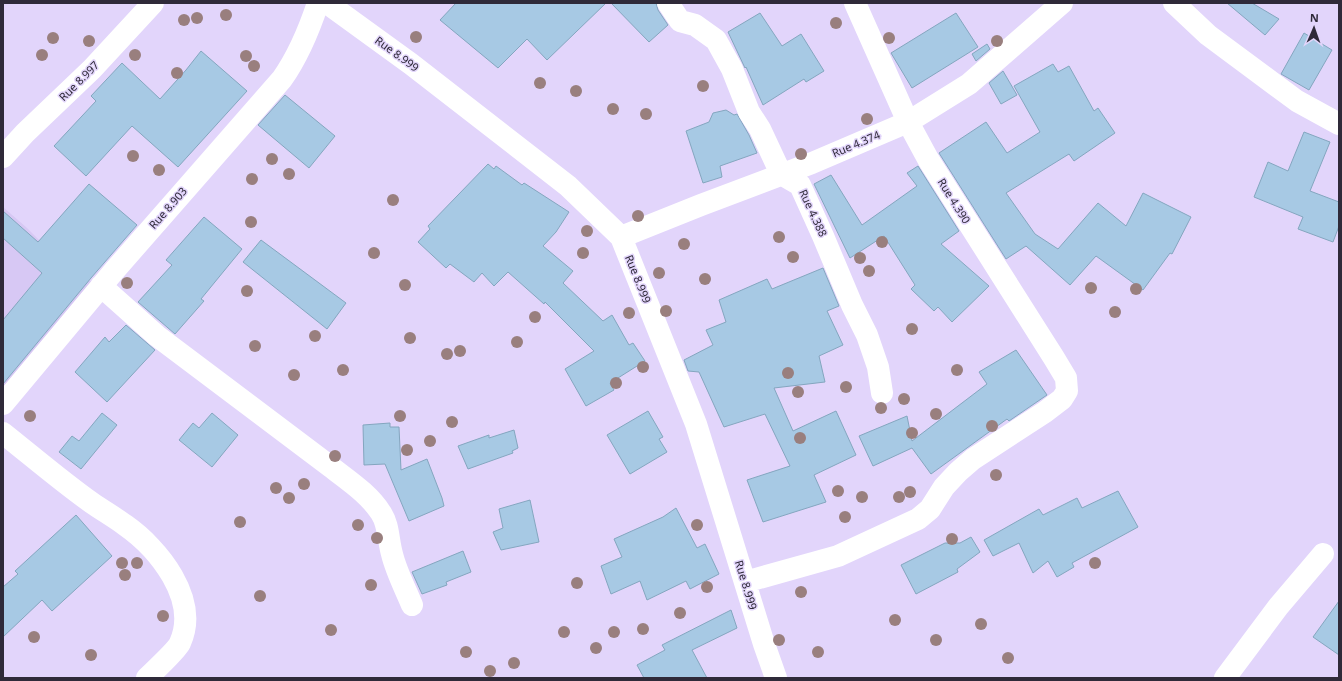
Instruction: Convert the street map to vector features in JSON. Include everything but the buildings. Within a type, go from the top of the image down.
[{"type":"street","name":"Rue 8.997","points":[[3,158],[25,133],[92,69],[154,3]]},
{"type":"street","name":"Rue 8.903","points":[[3,404],[165,211],[282,79],[301,50],[318,3]]},
{"type":"street","name":"Rue 8.999","points":[[327,3],[411,64],[568,186],[621,237],[696,424],[764,644],[776,678]]},
{"type":"street","points":[[668,3],[680,22],[695,25],[716,40],[732,69],[749,112],[760,129],[781,174]]},
{"type":"street","name":"Rue 4.390","points":[[745,582],[838,556],[918,519],[930,509],[944,487],[963,467],[1045,412],[1062,399],[1067,391],[1066,378],[928,159],[908,122],[855,3]]},
{"type":"street","name":"Rue 4.374","points":[[621,237],[812,163],[908,122],[969,84],[1062,3]]},
{"type":"street","points":[[1174,3],[1208,35],[1297,101],[1339,124]]},
{"type":"street","name":"Rue 4.388","points":[[781,174],[800,185],[824,236],[852,305],[867,335],[878,367],[882,393]]},
{"type":"street","points":[[101,286],[157,336],[332,467],[371,500],[381,513],[389,533],[391,552],[396,569],[412,605]]},
{"type":"street","points":[[3,433],[92,503],[126,525],[153,549],[172,575],[182,598],[186,622],[180,643],[147,678]]},
{"type":"street","points":[[1225,678],[1278,607],[1322,554]]},
{"type":"shaded area","points":[[3,207],[46,247],[94,284],[3,396]]}]
